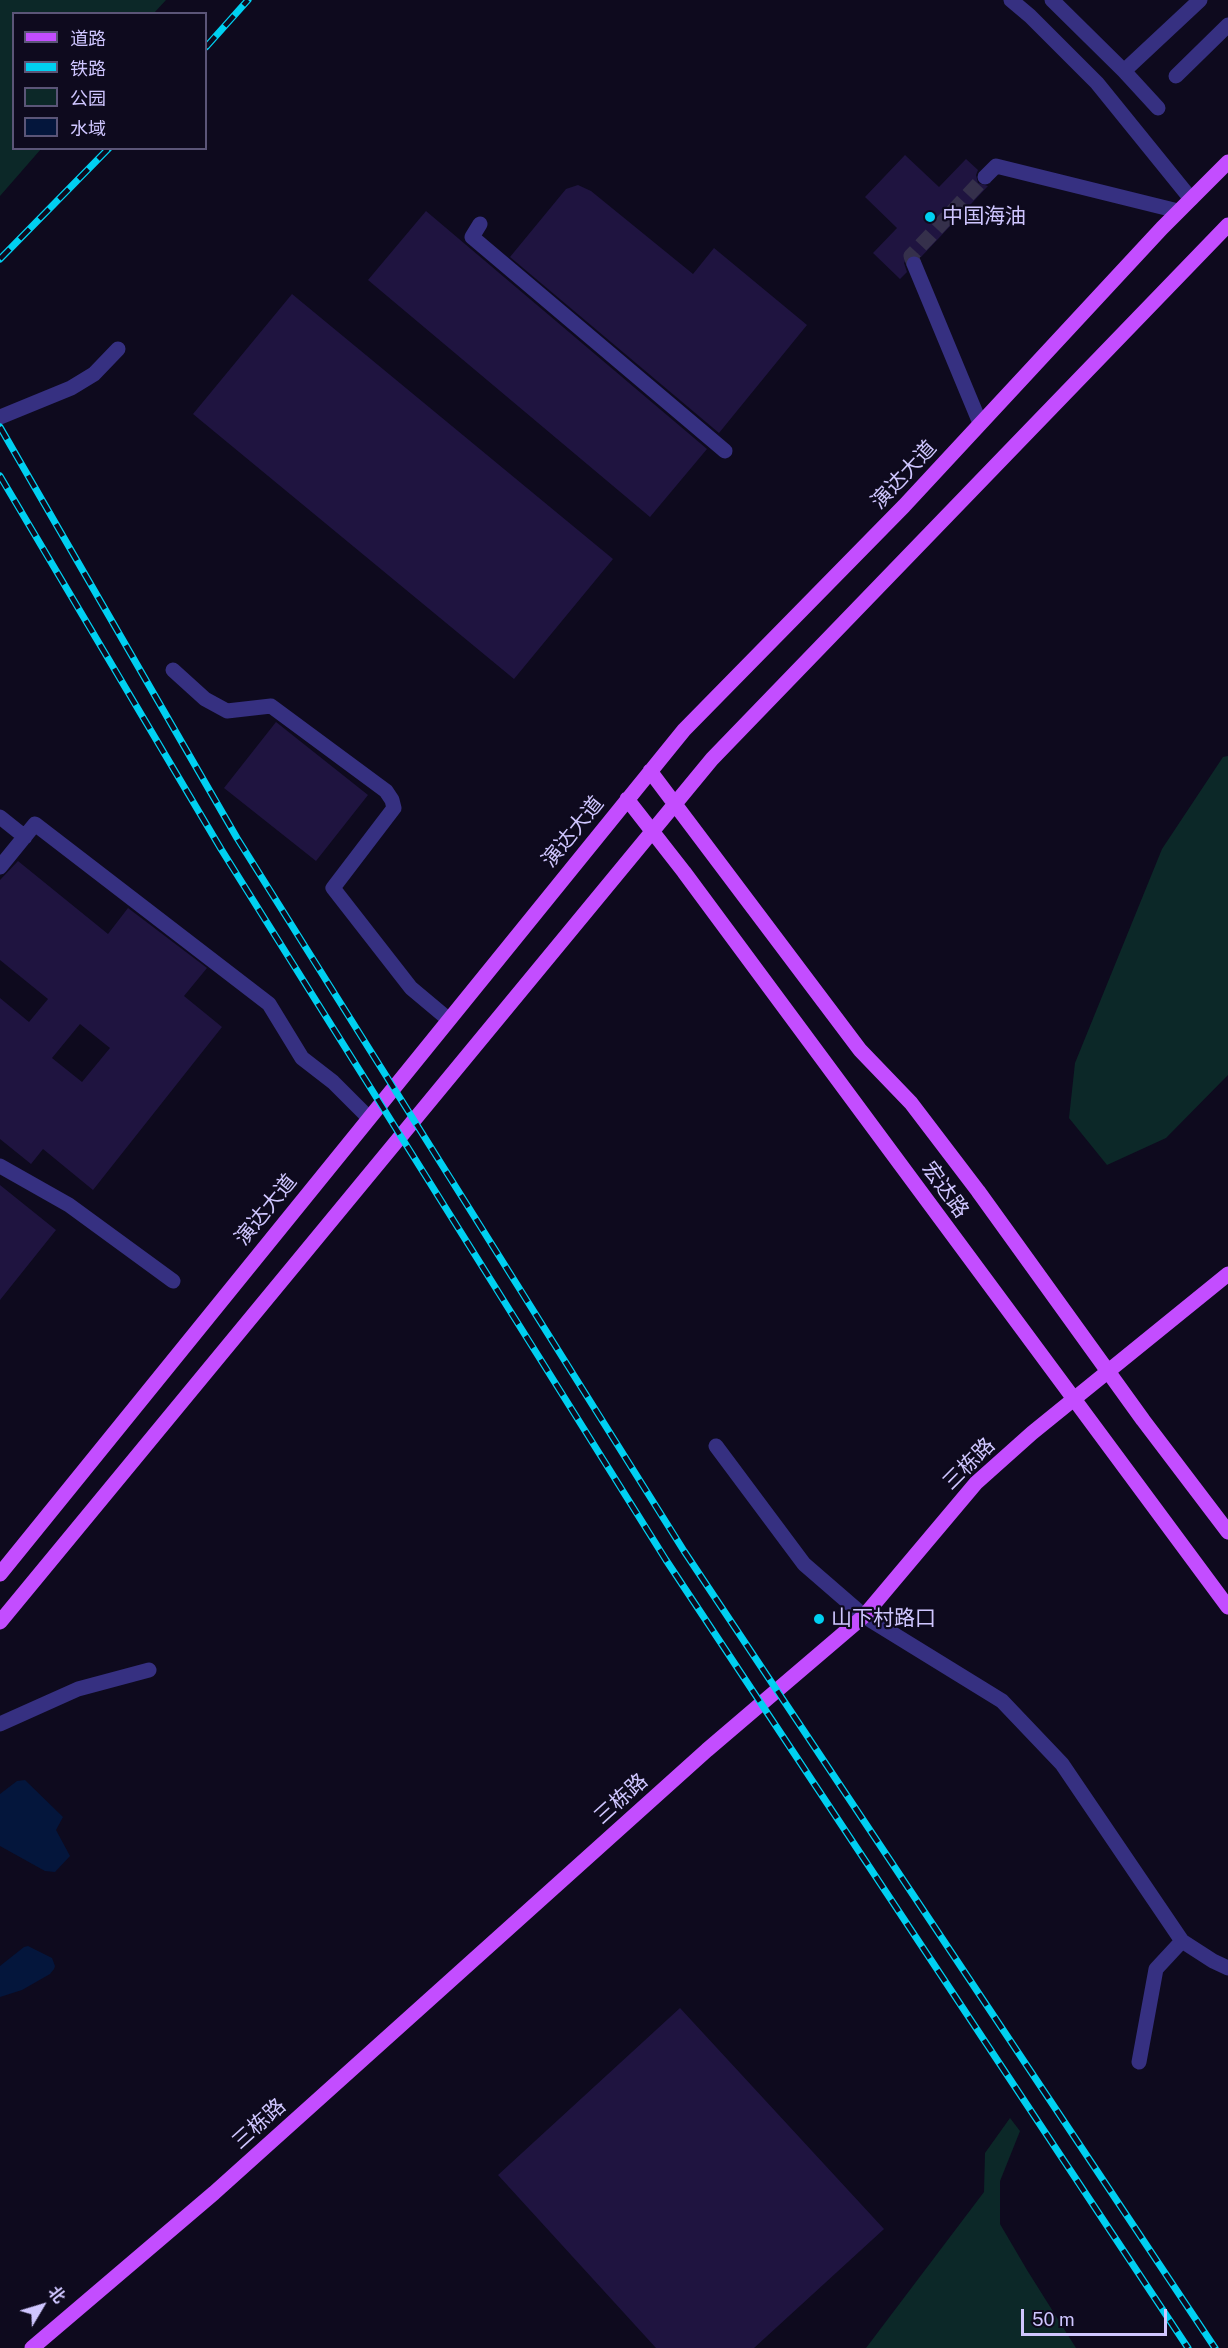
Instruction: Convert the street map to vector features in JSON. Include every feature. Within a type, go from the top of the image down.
[{"type":"main road","name":"演达大道","points":[[0,1574],[368,1117],[684,730],[896,514],[1178,212],[1228,162]]},
{"type":"main road","points":[[0,1622],[712,759],[1228,225]]},
{"type":"main road","name":"宏达路","points":[[650,771],[860,1050],[918,1111],[1228,1532]]},
{"type":"main road","name":"宏达路","points":[[627,799],[1228,1607]]},
{"type":"main road","name":"三栋路","points":[[32,2348],[214,2193],[707,1750],[864,1616],[976,1483],[1073,1399],[1228,1274]]},
{"type":"street","points":[[1011,0],[1097,83],[1191,199]]},
{"type":"street","points":[[1124,70],[1200,0]]},
{"type":"street","points":[[1061,3],[1158,108]]},
{"type":"street","points":[[1176,76],[1228,25]]},
{"type":"street","points":[[985,177],[996,166],[1178,212]]},
{"type":"street","points":[[480,224],[472,237],[725,451]]},
{"type":"street","points":[[914,264],[981,423]]},
{"type":"street","points":[[0,417],[71,388],[94,374],[118,349]]},
{"type":"street","points":[[173,670],[205,699],[227,711],[271,706],[386,790],[394,808],[333,888],[411,988],[448,1019]]},
{"type":"street","points":[[0,817],[25,837]]},
{"type":"street","points":[[0,867],[35,824],[269,1004],[302,1058],[333,1082],[368,1117]]},
{"type":"street","points":[[0,1166],[69,1205],[173,1281]]},
{"type":"street","points":[[716,1446],[804,1564],[864,1616],[1002,1701],[1062,1764],[1182,1941],[1228,1968]]},
{"type":"street","points":[[0,1724],[78,1689],[149,1670]]},
{"type":"street","points":[[1139,2062],[1156,1969],[1182,1941]]},
{"type":"green space","points":[[0,0],[166,0],[155,12],[12,12],[12,150],[40,150],[0,196]]},
{"type":"green space","points":[[1228,756],[1228,1075],[1166,1138],[1107,1165],[1069,1118],[1075,1063],[1162,849],[1223,757]]},
{"type":"green space","points":[[1010,2118],[1020,2131],[1000,2181],[1000,2224],[1076,2348],[866,2348],[984,2192],[985,2153]]},
{"type":"water","points":[[25,1780],[63,1817],[56,1830],[70,1856],[55,1872],[45,1871],[0,1846],[0,1794],[17,1781]]},
{"type":"water","points":[[28,1946],[52,1958],[54,1969],[50,1974],[22,1990],[0,1997],[0,1966]]},
{"type":"building","name":"中国海油","points":[[905,155],[939,187],[966,159],[978,170],[976,175],[978,183],[988,186],[921,257],[915,254],[907,258],[904,263],[907,272],[900,279],[873,253],[897,228],[865,197]]},
{"type":"building","points":[[578,185],[591,191],[693,274],[714,248],[807,325],[719,433],[510,257],[566,189]]},
{"type":"building","points":[[426,211],[707,449],[650,517],[368,280]]},
{"type":"building","points":[[292,294],[613,559],[514,679],[193,414]]},
{"type":"building","points":[[276,722],[368,795],[316,861],[224,788]]},
{"type":"building","points":[[18,861],[108,934],[128,908],[207,968],[184,996],[222,1027],[93,1190],[43,1149],[31,1164],[0,1139],[0,998],[29,1022],[48,999],[0,960],[0,880]],"holes":[[[80,1024],[110,1048],[82,1082],[52,1058]]]},
{"type":"building","points":[[0,1185],[56,1230],[0,1300]]},
{"type":"building","points":[[680,2008],[884,2229],[754,2348],[656,2348],[498,2175]]},
{"type":"tunnel","points":[[914,264],[911,256],[985,177]]},
{"type":"railway","points":[[207,46],[248,0]]},
{"type":"railway","points":[[0,259],[107,150]]},
{"type":"railway","points":[[0,427],[237,838],[684,1551],[1215,2348]]},
{"type":"railway","points":[[0,476],[221,849],[666,1560],[1188,2348]]},
{"type":"place","name":"中国海油","points":[[930,217]]},
{"type":"place","name":"山下村路口","points":[[819,1619]]}]
